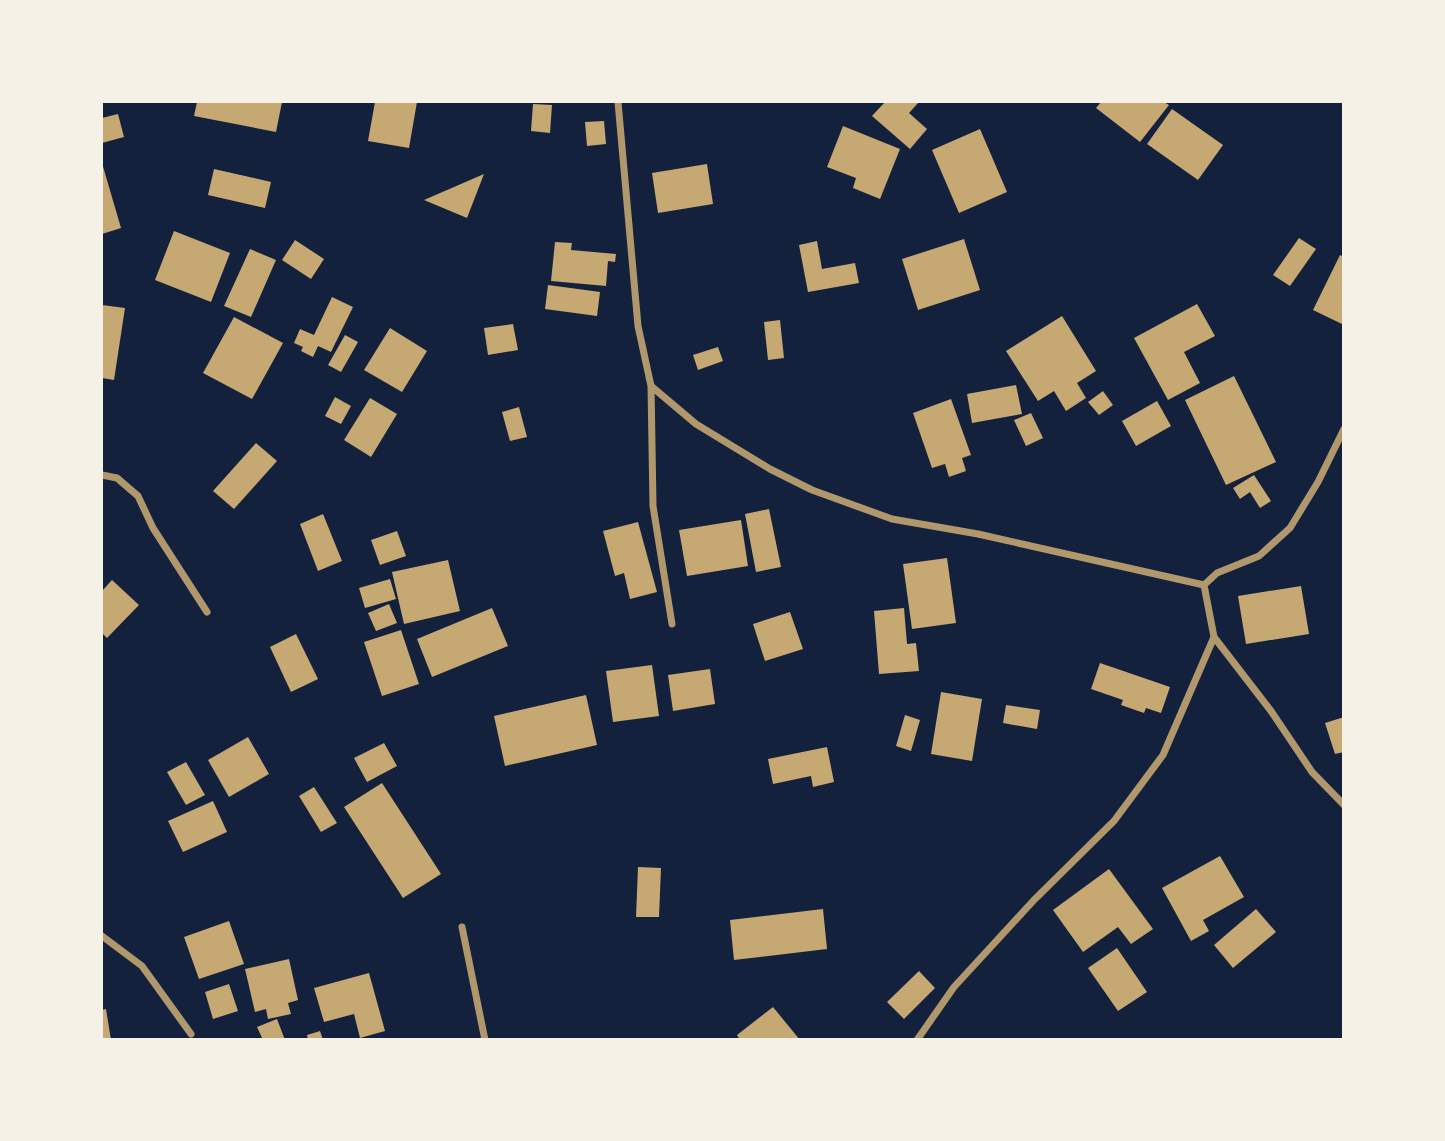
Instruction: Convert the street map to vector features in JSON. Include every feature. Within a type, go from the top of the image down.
[{"type":"street","points":[[618,102],[638,326],[650,386],[653,506],[672,624]]},
{"type":"street","points":[[650,386],[696,424],[770,468],[812,490],[892,519],[978,534],[1204,584]]},
{"type":"street","points":[[1204,584],[1217,573],[1259,556],[1290,528],[1318,482],[1343,429]]},
{"type":"street","points":[[102,475],[117,478],[138,496],[153,528],[207,612]]},
{"type":"street","points":[[1204,584],[1214,637],[1271,711],[1312,772],[1343,805]]},
{"type":"street","points":[[918,1040],[954,987],[1034,900],[1114,821],[1163,755],[1214,637]]},
{"type":"street","points":[[462,927],[485,1040]]},
{"type":"street","points":[[102,936],[142,966],[191,1034]]},
{"type":"building","points":[[197,102],[282,102],[276,132],[194,116]]},
{"type":"building","points":[[375,102],[417,102],[409,148],[368,141]]},
{"type":"building","points":[[885,102],[919,102],[909,113],[927,129],[910,149],[872,116]]},
{"type":"building","points":[[1101,102],[1164,102],[1169,105],[1140,142],[1096,108]]},
{"type":"building","points":[[533,104],[552,105],[550,133],[531,131]]},
{"type":"building","points":[[1172,109],[1223,145],[1198,180],[1147,144]]},
{"type":"building","points":[[118,114],[124,137],[102,143],[102,118]]},
{"type":"building","points":[[604,121],[606,144],[587,146],[585,122]]},
{"type":"building","points":[[843,126],[900,149],[880,199],[853,188],[856,178],[827,167]]},
{"type":"building","points":[[980,129],[1007,192],[959,213],[932,150]]},
{"type":"building","points":[[102,163],[121,228],[102,234]]},
{"type":"building","points":[[707,164],[713,204],[658,213],[652,173]]},
{"type":"building","points":[[214,169],[271,182],[265,208],[208,195]]},
{"type":"building","points":[[484,174],[467,218],[424,200]]},
{"type":"building","points":[[174,231],[230,253],[211,302],[155,280]]},
{"type":"building","points":[[1299,238],[1316,249],[1290,286],[1273,275]]},
{"type":"building","points":[[964,239],[980,290],[918,310],[902,259]]},
{"type":"building","points":[[295,240],[324,259],[311,279],[282,260]]},
{"type":"building","points":[[817,241],[822,269],[855,263],[859,283],[808,292],[799,245]]},
{"type":"building","points":[[555,242],[572,243],[571,250],[616,254],[615,262],[608,261],[606,286],[551,281]]},
{"type":"building","points":[[250,249],[276,260],[251,317],[224,306]]},
{"type":"building","points":[[1340,255],[1344,257],[1344,325],[1313,310]]},
{"type":"building","points":[[548,285],[600,292],[597,316],[545,309]]},
{"type":"building","points":[[332,297],[353,307],[331,352],[318,346],[313,357],[301,351],[303,347],[294,343],[300,329],[314,335]]},
{"type":"building","points":[[1197,304],[1215,336],[1184,352],[1200,383],[1168,400],[1134,338]]},
{"type":"building","points":[[102,305],[125,308],[114,380],[102,378]]},
{"type":"building","points":[[1062,316],[1096,371],[1077,383],[1086,398],[1066,411],[1054,391],[1038,401],[1006,351]]},
{"type":"building","points":[[234,317],[283,343],[252,399],[203,373]]},
{"type":"building","points":[[780,320],[784,358],[768,360],[764,322]]},
{"type":"building","points":[[513,324],[518,350],[488,355],[484,328]]},
{"type":"building","points":[[390,328],[427,351],[402,392],[364,370]]},
{"type":"building","points":[[345,335],[358,342],[341,372],[328,365]]},
{"type":"building","points":[[718,347],[723,361],[698,370],[693,355]]},
{"type":"building","points":[[1234,376],[1276,462],[1226,485],[1185,400]]},
{"type":"building","points":[[1016,385],[1022,414],[972,423],[967,394]]},
{"type":"building","points":[[1103,391],[1113,405],[1099,415],[1088,402]]},
{"type":"building","points":[[335,397],[351,406],[341,424],[325,416]]},
{"type":"building","points":[[370,398],[397,414],[371,457],[344,440]]},
{"type":"building","points":[[951,399],[971,455],[962,458],[966,471],[949,477],[945,464],[932,468],[913,413]]},
{"type":"building","points":[[1157,401],[1171,426],[1136,446],[1122,421]]},
{"type":"building","points":[[519,407],[527,437],[510,441],[502,412]]},
{"type":"building","points":[[1031,413],[1043,438],[1026,446],[1014,420]]},
{"type":"building","points":[[256,443],[277,461],[234,509],[213,491]]},
{"type":"building","points":[[1254,475],[1271,501],[1260,508],[1250,492],[1240,499],[1233,488]]},
{"type":"building","points":[[769,509],[781,567],[756,572],[745,514]]},
{"type":"building","points":[[323,514],[342,561],[318,571],[300,524]]},
{"type":"building","points":[[741,520],[748,566],[687,576],[679,530]]},
{"type":"building","points":[[638,522],[657,592],[630,599],[624,573],[615,576],[603,531]]},
{"type":"building","points":[[397,531],[406,556],[380,565],[371,540]]},
{"type":"building","points":[[947,558],[956,623],[912,629],[903,564]]},
{"type":"building","points":[[448,560],[460,611],[404,624],[392,572]]},
{"type":"building","points":[[390,579],[396,599],[365,608],[359,588]]},
{"type":"building","points":[[112,580],[139,605],[107,638],[102,633],[102,591]]},
{"type":"building","points":[[1301,586],[1309,634],[1246,644],[1238,596]]},
{"type":"building","points":[[389,604],[397,623],[376,631],[368,613]]},
{"type":"building","points":[[492,608],[508,646],[432,677],[417,639]]},
{"type":"building","points":[[904,608],[907,644],[916,643],[919,671],[879,674],[874,611]]},
{"type":"building","points":[[790,612],[803,649],[765,661],[753,624]]},
{"type":"building","points":[[401,630],[419,684],[382,696],[364,642]]},
{"type":"building","points":[[296,634],[318,679],[291,692],[270,647]]},
{"type":"building","points":[[1100,663],[1170,687],[1161,713],[1146,708],[1144,713],[1121,705],[1123,700],[1091,689]]},
{"type":"building","points":[[652,665],[659,716],[613,722],[606,671]]},
{"type":"building","points":[[710,669],[715,704],[673,711],[668,675]]},
{"type":"building","points":[[941,692],[982,699],[972,761],[931,754]]},
{"type":"building","points":[[586,695],[597,745],[505,766],[494,716]]},
{"type":"building","points":[[1006,705],[1040,710],[1037,729],[1003,723]]},
{"type":"building","points":[[905,715],[920,720],[911,751],[896,746]]},
{"type":"building","points":[[1344,717],[1344,752],[1335,754],[1325,723]]},
{"type":"building","points":[[248,737],[269,774],[229,797],[208,760]]},
{"type":"building","points":[[384,743],[397,766],[367,782],[354,758]]},
{"type":"building","points":[[827,747],[834,782],[813,787],[811,776],[773,784],[768,759]]},
{"type":"building","points":[[186,762],[205,795],[186,805],[167,772]]},
{"type":"building","points":[[382,783],[441,874],[403,898],[344,807]]},
{"type":"building","points":[[314,787],[337,823],[321,832],[299,796]]},
{"type":"building","points":[[213,801],[227,832],[183,852],[168,821]]},
{"type":"building","points":[[1220,856],[1244,897],[1203,920],[1209,931],[1191,941],[1162,888]]},
{"type":"building","points":[[638,867],[661,868],[659,917],[636,917]]},
{"type":"building","points":[[1109,869],[1153,929],[1131,944],[1118,927],[1083,952],[1053,910]]},
{"type":"building","points":[[823,909],[827,949],[734,960],[730,920]]},
{"type":"building","points":[[1256,909],[1276,932],[1233,968],[1214,945]]},
{"type":"building","points":[[229,921],[244,964],[199,979],[184,937]]},
{"type":"building","points":[[1117,948],[1147,992],[1118,1011],[1088,968]]},
{"type":"building","points":[[289,959],[298,1000],[288,1003],[291,1014],[268,1019],[266,1009],[255,1012],[245,969]]},
{"type":"building","points":[[919,971],[935,988],[904,1019],[887,1002]]},
{"type":"building","points":[[369,973],[385,1031],[360,1038],[354,1014],[324,1022],[314,988]]},
{"type":"building","points":[[229,984],[238,1011],[213,1019],[205,992]]},
{"type":"building","points":[[773,1007],[800,1040],[740,1040],[737,1035]]},
{"type":"building","points":[[106,1009],[111,1040],[102,1040],[102,1010]]},
{"type":"building","points":[[277,1019],[285,1040],[263,1040],[257,1027]]},
{"type":"building","points":[[320,1031],[323,1040],[308,1040],[307,1035]]}]
